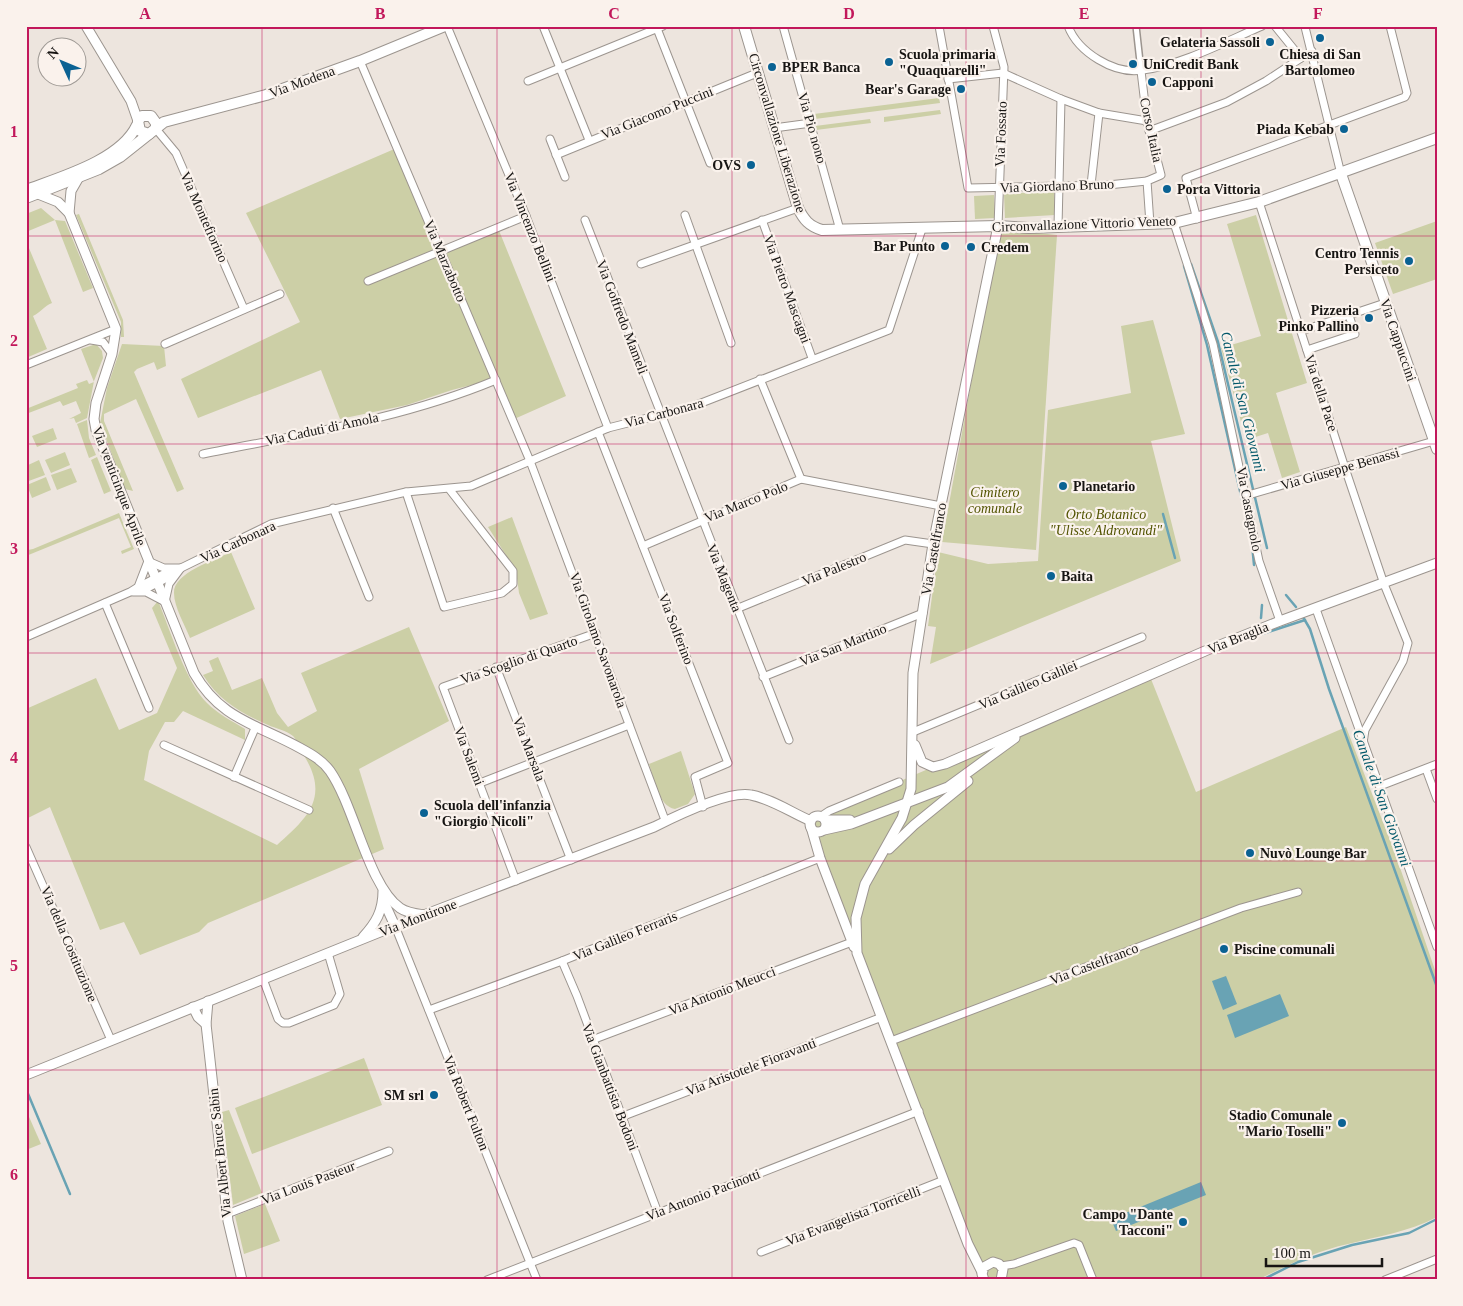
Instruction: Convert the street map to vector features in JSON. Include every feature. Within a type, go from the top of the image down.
[{"type":"main road","name":"Via Modena","points":[[26,190],[79,178],[120,157],[164,122],[266,95],[360,61],[446,26]]},
{"type":"main road","name":"Circonvallazione Liberazione","points":[[744,26],[798,208],[812,227],[822,230]]},
{"type":"main road","points":[[151,116],[156,122],[152,131],[140,131],[137,119],[142,116],[197,113]]},
{"type":"main road","name":"Via Modena","points":[[26,198],[38,194],[126,143],[137,119]]},
{"type":"main road","name":"Circonvallazione Vittorio Veneto","points":[[1424,144],[1437,130]]},
{"type":"main road","name":"Circonvallazione Vittorio Veneto","points":[[822,230],[998,226],[1058,227],[1174,223],[1198,219],[1259,202],[1437,138]]},
{"type":"main road","name":"Via Cappuccini","points":[[1341,174],[1435,445]]},
{"type":"street","points":[[86,26],[131,101],[137,119]]},
{"type":"street","name":"Via Vincenzo Bellini","points":[[446,26],[526,216],[608,428]]},
{"type":"street","points":[[543,26],[589,140]]},
{"type":"street","name":"Via Pio nono","points":[[783,26],[840,230]]},
{"type":"street","points":[[939,26],[948,79],[1004,73],[1098,114],[1147,121]]},
{"type":"street","name":"Via Fossato","points":[[994,26],[1004,73],[998,226]]},
{"type":"street","points":[[1068,26],[1078,44],[1091,56],[1123,68],[1141,71],[1170,63],[1262,26]]},
{"type":"street","name":"Corso Italia","points":[[1136,26],[1147,121],[1161,176],[1147,181],[1150,224]]},
{"type":"street","points":[[1274,26],[1301,58]]},
{"type":"street","points":[[1300,26],[1309,26]]},
{"type":"street","points":[[1198,219],[1186,178],[1405,97],[1407,93],[1390,26]]},
{"type":"street","points":[[528,80],[658,27],[685,103],[710,163]]},
{"type":"street","points":[[1305,27],[1341,174]]},
{"type":"street","points":[[1149,131],[1227,102],[1266,81],[1312,51]]},
{"type":"street","name":"Via Marzabotto","points":[[360,61],[530,461]]},
{"type":"street","name":"Via Giacomo Puccini","points":[[556,155],[758,73]]},
{"type":"street","name":"Via Giordano Bruno","points":[[948,79],[968,188],[999,189],[1147,181]]},
{"type":"street","points":[[1058,227],[1061,99]]},
{"type":"street","points":[[131,101],[151,116]]},
{"type":"street","points":[[1091,185],[1098,114]]},
{"type":"street","points":[[774,128],[810,123]]},
{"type":"street","name":"Via Montefiorino","points":[[152,131],[176,153],[244,310]]},
{"type":"street","points":[[550,139],[565,177]]},
{"type":"street","points":[[66,203],[79,178]]},
{"type":"street","points":[[26,365],[115,326],[56,182]]},
{"type":"street","points":[[38,194],[66,203]]},
{"type":"street","name":"Via della Pace","points":[[1259,202],[1344,468],[1384,584]]},
{"type":"street","points":[[641,264],[798,208]]},
{"type":"street","points":[[685,215],[731,343]]},
{"type":"street","points":[[368,282],[526,216]]},
{"type":"street","name":"Via Goffredo Mameli","points":[[585,220],[660,414]]},
{"type":"street","name":"Via Pietro Mascagni","points":[[762,220],[812,358]]},
{"type":"street","name":"Via Castagnolo","points":[[1174,223],[1213,344],[1251,494],[1259,561],[1280,621]]},
{"type":"street","name":"Via Castelfranco","points":[[857,953],[856,918],[866,884],[894,834],[908,804],[911,789],[913,673],[933,544],[998,226]]},
{"type":"street","name":"Via Carbonara","points":[[140,589],[272,524],[406,492],[450,490],[491,479],[608,428],[692,407],[812,358],[889,330],[922,229]]},
{"type":"street","points":[[165,344],[280,294]]},
{"type":"street","points":[[1301,331],[1385,303]]},
{"type":"street","points":[[1307,350],[1355,334],[1349,315]]},
{"type":"street","name":"Via venticinque Aprile","points":[[115,326],[112,354],[96,403],[95,425],[100,443],[194,673],[202,687],[223,709],[316,757],[329,769],[344,799],[385,896],[395,926]]},
{"type":"street","points":[[86,340],[101,341],[112,354]]},
{"type":"street","points":[[760,379],[801,479]]},
{"type":"street","name":"Via Caduti di Amola","points":[[203,454],[349,426],[456,396],[496,380]]},
{"type":"street","name":"Via Magenta","points":[[660,414],[789,740]]},
{"type":"street","name":"Via Solferino","points":[[598,432],[728,763],[695,777],[703,807]]},
{"type":"street","name":"Via Giuseppe Benassi","points":[[1251,494],[1435,445]]},
{"type":"street","name":"Via Girolamo Savonarola","points":[[530,461],[596,632],[665,820]]},
{"type":"street","name":"Via Marco Polo","points":[[644,546],[801,479],[941,506]]},
{"type":"street","points":[[406,492],[444,607],[502,593],[513,584],[513,571],[450,490]]},
{"type":"street","points":[[333,508],[369,597]]},
{"type":"street","name":"Via Palestro","points":[[736,609],[905,540],[933,544]]},
{"type":"street","points":[[26,637],[140,589],[165,602],[169,584],[177,570],[164,568],[148,560]]},
{"type":"street","name":"Via venticinque Aprile","points":[[140,589],[148,560]]},
{"type":"street","name":"Via Braglia","points":[[913,735],[917,755],[922,762],[933,767],[945,764],[1280,621],[1437,563]]},
{"type":"street","points":[[1363,743],[1365,730],[1403,661],[1408,643],[1384,584]]},
{"type":"street","points":[[105,603],[149,708]]},
{"type":"street","points":[[1316,609],[1437,947]]},
{"type":"street","name":"Via San Martino","points":[[763,677],[923,613]]},
{"type":"street","name":"Via Scoglio di Quarto","points":[[443,687],[596,632]]},
{"type":"street","name":"Via Galileo Galilei","points":[[913,735],[1142,637]]},
{"type":"street","name":"Via Marsala","points":[[496,667],[571,860]]},
{"type":"street","name":"Via Salemi","points":[[443,687],[516,881]]},
{"type":"street","points":[[1353,714],[1362,721],[1374,712]]},
{"type":"street","name":"Via Castelfranco","points":[[874,867],[904,834],[1043,722]]},
{"type":"street","name":"Via Braglia","points":[[908,804],[958,782],[1013,739],[1043,722]]},
{"type":"street","points":[[234,777],[256,726]]},
{"type":"street","points":[[480,783],[534,764],[629,726]]},
{"type":"street","points":[[164,745],[309,810]]},
{"type":"street","points":[[1380,786],[1437,764]]},
{"type":"street","points":[[1426,768],[1437,799]]},
{"type":"street","points":[[823,818],[829,811],[899,782]]},
{"type":"street","name":"Via Montirone","points":[[26,1076],[395,926],[571,860],[654,827],[665,820],[739,793],[751,794],[811,824]]},
{"type":"street","points":[[868,818],[816,817],[811,824],[815,832],[868,818],[908,804]]},
{"type":"street","points":[[823,818],[826,824],[824,830]]},
{"type":"street","name":"Via Castelfranco","points":[[811,824],[820,858],[968,1244],[983,1276]]},
{"type":"street","name":"Via della Costituzione","points":[[26,847],[111,1040]]},
{"type":"street","name":"Via Galileo Ferraris","points":[[429,1010],[562,961],[820,858]]},
{"type":"street","name":"Via Castelfranco","points":[[891,1041],[1241,908],[1298,892]]},
{"type":"street","points":[[360,940],[376,923],[385,896],[401,909],[426,915]]},
{"type":"street","name":"Via Robert Fulton","points":[[395,926],[537,1280]]},
{"type":"street","name":"Via Antonio Meucci","points":[[592,1040],[852,942]]},
{"type":"street","points":[[263,979],[278,1019],[283,1023],[289,1023],[334,1005],[340,994],[328,953]]},
{"type":"street","name":"Via Gianbattista Bodoni","points":[[562,961],[658,1213]]},
{"type":"street","name":"Via Albert Bruce Sabin","points":[[208,1001],[206,1024],[227,1214],[242,1280]]},
{"type":"street","points":[[193,1007],[198,1018],[206,1024]]},
{"type":"street","name":"Via Aristotele Fioravanti","points":[[621,1117],[882,1017]]},
{"type":"street","name":"Via Antonio Pacinotti","points":[[487,1280],[529,1262],[918,1112]]},
{"type":"street","name":"Via Louis Pasteur","points":[[227,1214],[389,1152]]},
{"type":"street","name":"Via Evangelista Torricelli","points":[[761,1252],[944,1180]]},
{"type":"street","points":[[983,1276],[984,1267],[989,1263],[996,1263],[1002,1273],[1014,1264],[1074,1242],[1079,1245],[1092,1280]]},
{"type":"street","name":"Via Castelfranco","points":[[968,1244],[989,1263]]},
{"type":"street","points":[[1385,1280],[1394,1278],[1437,1259]]},
{"type":"green space","points":[[939,98],[940,103],[815,119],[814,114]]},
{"type":"green space","points":[[940,110],[941,114],[884,122],[884,117]]},
{"type":"green space","points":[[870,119],[871,123],[816,130],[815,126]]},
{"type":"green space","points":[[399,147],[443,251],[498,228],[566,396],[512,420],[495,379],[452,390],[407,405],[340,419],[321,370],[198,418],[181,379],[300,322],[246,213]]},
{"type":"green space","points":[[1054,191],[1055,215],[1005,218],[1004,194]]},
{"type":"green space","points":[[994,195],[995,218],[975,219],[974,196]]},
{"type":"green space","points":[[41,208],[55,220],[26,232],[26,214]]},
{"type":"green space","points":[[79,214],[123,320],[124,337],[121,337],[121,322],[76,215]]},
{"type":"green space","points":[[1256,215],[1307,383],[1276,393],[1300,472],[1282,478],[1268,433],[1246,440],[1221,348],[1261,336],[1227,224]]},
{"type":"green space","points":[[55,220],[65,221],[93,288],[83,292]]},
{"type":"green space","name":"Centro Tennis Persiceto","points":[[1437,221],[1437,279],[1393,294],[1375,243]]},
{"type":"green space","name":"Cimitero comunale","points":[[1002,229],[1057,235],[1036,550],[942,542],[979,340]]},
{"type":"green space","points":[[26,241],[52,303],[33,316],[47,349],[26,358]]},
{"type":"green space","name":"Orto Botanico \"Ulisse Aldrovandi\"","points":[[1153,320],[1185,434],[1151,441],[1181,561],[930,664],[936,627],[928,626],[938,552],[988,564],[1038,561],[1048,410],[1131,393],[1121,326]]},
{"type":"green space","points":[[96,344],[102,351],[103,358],[94,382],[81,349]]},
{"type":"green space","points":[[122,344],[164,346],[166,366],[157,370],[154,362],[134,372],[184,489],[177,492],[136,399],[104,414],[104,421],[133,491],[125,489],[100,423],[107,388]]},
{"type":"green space","points":[[87,380],[89,384],[94,382],[87,418],[76,423],[74,418],[69,419],[81,413],[76,401],[63,406],[60,401],[26,414],[26,409],[78,388],[76,384]]},
{"type":"green space","points":[[87,420],[89,438],[96,455],[89,458],[77,424]]},
{"type":"green space","points":[[53,428],[57,439],[37,447],[32,436]]},
{"type":"green space","points":[[65,452],[70,465],[51,473],[45,460]]},
{"type":"green space","points":[[97,457],[111,491],[104,494],[91,460]]},
{"type":"green space","points":[[39,460],[45,475],[26,482],[26,466]]},
{"type":"green space","points":[[71,468],[77,482],[57,490],[51,475]]},
{"type":"green space","points":[[46,477],[51,490],[32,498],[27,485]]},
{"type":"green space","points":[[119,513],[134,549],[122,554],[121,551],[131,547],[119,518],[26,556],[26,547],[28,550],[33,549]]},
{"type":"green space","points":[[512,517],[548,614],[530,620],[519,593],[516,571],[488,527]]},
{"type":"green space","points":[[231,552],[255,609],[190,638],[174,598],[176,586],[187,573]]},
{"type":"green space","points":[[158,601],[192,683],[211,707],[245,729],[245,740],[183,711],[174,722],[165,722],[149,751],[144,780],[277,845],[297,826],[311,807],[315,797],[313,773],[293,736],[240,711],[216,692],[203,675],[213,671],[209,661],[218,657],[232,690],[262,678],[277,713],[288,727],[317,711],[301,673],[409,627],[449,721],[359,769],[384,849],[208,923],[199,932],[140,955],[124,922],[100,930],[50,807],[26,819],[26,709],[96,678],[119,730],[157,713],[177,668],[152,608]]},
{"type":"green space","points":[[1149,674],[1196,792],[1346,727],[1395,853],[1437,976],[1437,1217],[1404,1230],[1325,1250],[1258,1280],[982,1280],[805,822]]},
{"type":"green space","points":[[681,751],[695,794],[688,804],[675,809],[664,803],[655,784],[649,764]]},
{"type":"green space","points":[[364,1058],[382,1105],[252,1154],[235,1108]]},
{"type":"green space","points":[[26,1110],[41,1144],[26,1150]]},
{"type":"green space","points":[[229,1110],[262,1193],[233,1205],[222,1112]]},
{"type":"green space","points":[[265,1204],[280,1241],[244,1254],[235,1216]]},
{"type":"water","points":[[1226,976],[1237,1004],[1223,1010],[1212,981]]},
{"type":"water","points":[[1280,994],[1289,1016],[1235,1038],[1227,1015]]},
{"type":"water","points":[[1201,1182],[1206,1195],[1116,1231],[1111,1219]]},
{"type":"waterway","name":"Canale di San Giovanni","points":[[1191,264],[1218,342],[1267,548]]},
{"type":"waterway","points":[[1184,266],[1207,345],[1247,522]]},
{"type":"waterway","points":[[1163,514],[1175,558]]},
{"type":"waterway","points":[[1252,544],[1254,565]]},
{"type":"waterway","name":"Canale di San Giovanni","points":[[1286,595],[1296,607]]},
{"type":"waterway","points":[[1261,618],[1262,605]]},
{"type":"waterway","name":"Canale di San Giovanni","points":[[1303,617],[1310,629],[1329,689],[1437,987]]},
{"type":"waterway","points":[[1260,632],[1262,634],[1305,620]]},
{"type":"waterway","points":[[26,1089],[70,1194]]},
{"type":"waterway","name":"Canale di San Giovanni","points":[[1262,1280],[1298,1262],[1352,1245],[1409,1233],[1437,1219]]},
{"type":"place","name":"Chiesa di San Bartolomeo","points":[[1320,38]]},
{"type":"place","name":"Gelateria Sassoli","points":[[1270,42]]},
{"type":"place","name":"Scuola primaria \"Quaquarelli\"","points":[[889,62]]},
{"type":"place","name":"UniCredit Bank","points":[[1133,64]]},
{"type":"place","name":"BPER Banca","points":[[772,67]]},
{"type":"place","name":"Capponi","points":[[1152,82]]},
{"type":"place","name":"Bear's Garage","points":[[961,89]]},
{"type":"place","name":"Piada Kebab","points":[[1344,129]]},
{"type":"place","name":"OVS","points":[[751,165]]},
{"type":"place","name":"Porta Vittoria","points":[[1167,189]]},
{"type":"place","name":"Bar Punto","points":[[945,246]]},
{"type":"place","name":"Credem","points":[[971,247]]},
{"type":"place","name":"Centro Tennis Persiceto","points":[[1409,261]]},
{"type":"place","name":"Pizzeria Pinko Pallino","points":[[1369,318]]},
{"type":"place","name":"Planetario","points":[[1063,486]]},
{"type":"place","name":"Baita","points":[[1051,576]]},
{"type":"place","name":"Scuola dell'infanzia \"Giorgio Nicoli\"","points":[[424,813]]},
{"type":"place","name":"Nuvò Lounge Bar","points":[[1250,853]]},
{"type":"place","name":"Piscine comunali","points":[[1224,949]]},
{"type":"place","name":"SM srl","points":[[434,1095]]},
{"type":"place","name":"Stadio Comunale \"Mario Toselli\"","points":[[1342,1123]]},
{"type":"place","name":"Campo \"Dante Tacconi\"","points":[[1183,1222]]}]
